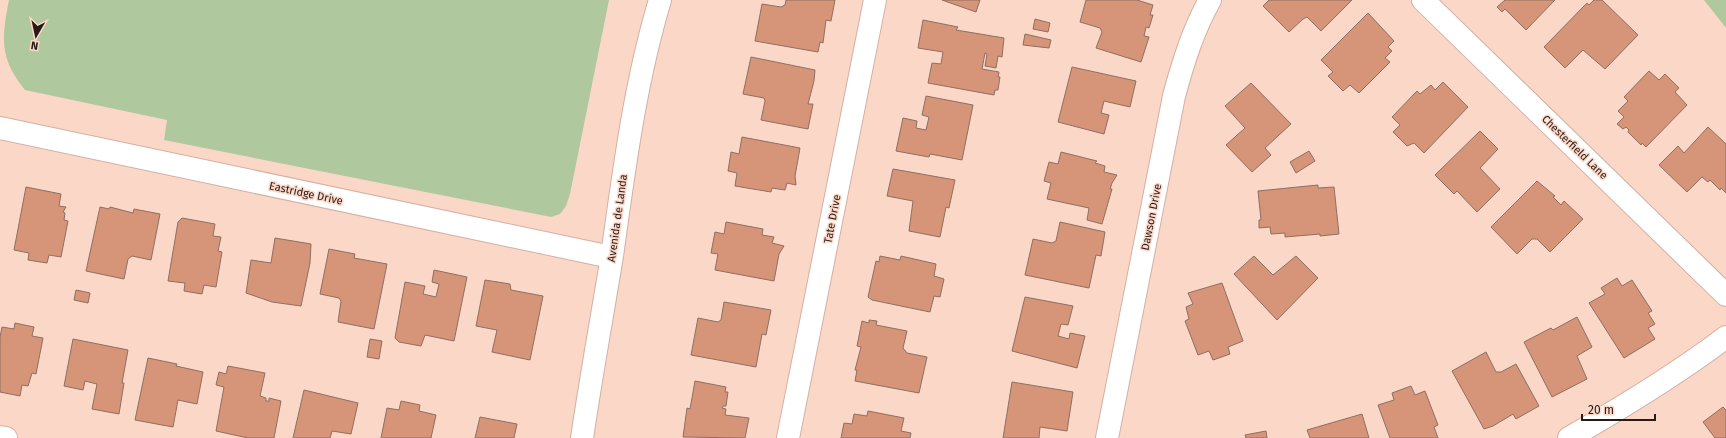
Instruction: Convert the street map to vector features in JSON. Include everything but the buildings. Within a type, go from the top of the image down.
[{"type":"street","name":"Avenida de Landa","points":[[582,438],[627,151],[649,36],[660,0]]},
{"type":"street","name":"Tate Drive","points":[[788,438],[876,0]]},
{"type":"street","name":"Dawson Drive","points":[[1107,438],[1174,96],[1184,58],[1202,14],[1210,0]]},
{"type":"street","name":"Chesterfield Lane","points":[[1423,0],[1726,295]]},
{"type":"street","name":"Eastridge Drive","points":[[0,128],[611,257]]},
{"type":"street","points":[[1569,438],[1632,402],[1726,338]]},
{"type":"street","points":[[0,437],[6,438]]},
{"type":"green space","points":[[9,0],[609,0],[570,194],[566,206],[560,214],[551,217],[164,140],[167,120],[25,90],[11,69],[5,49],[4,38]]},
{"type":"green space","points":[[1704,0],[1726,0],[1726,28]]}]
